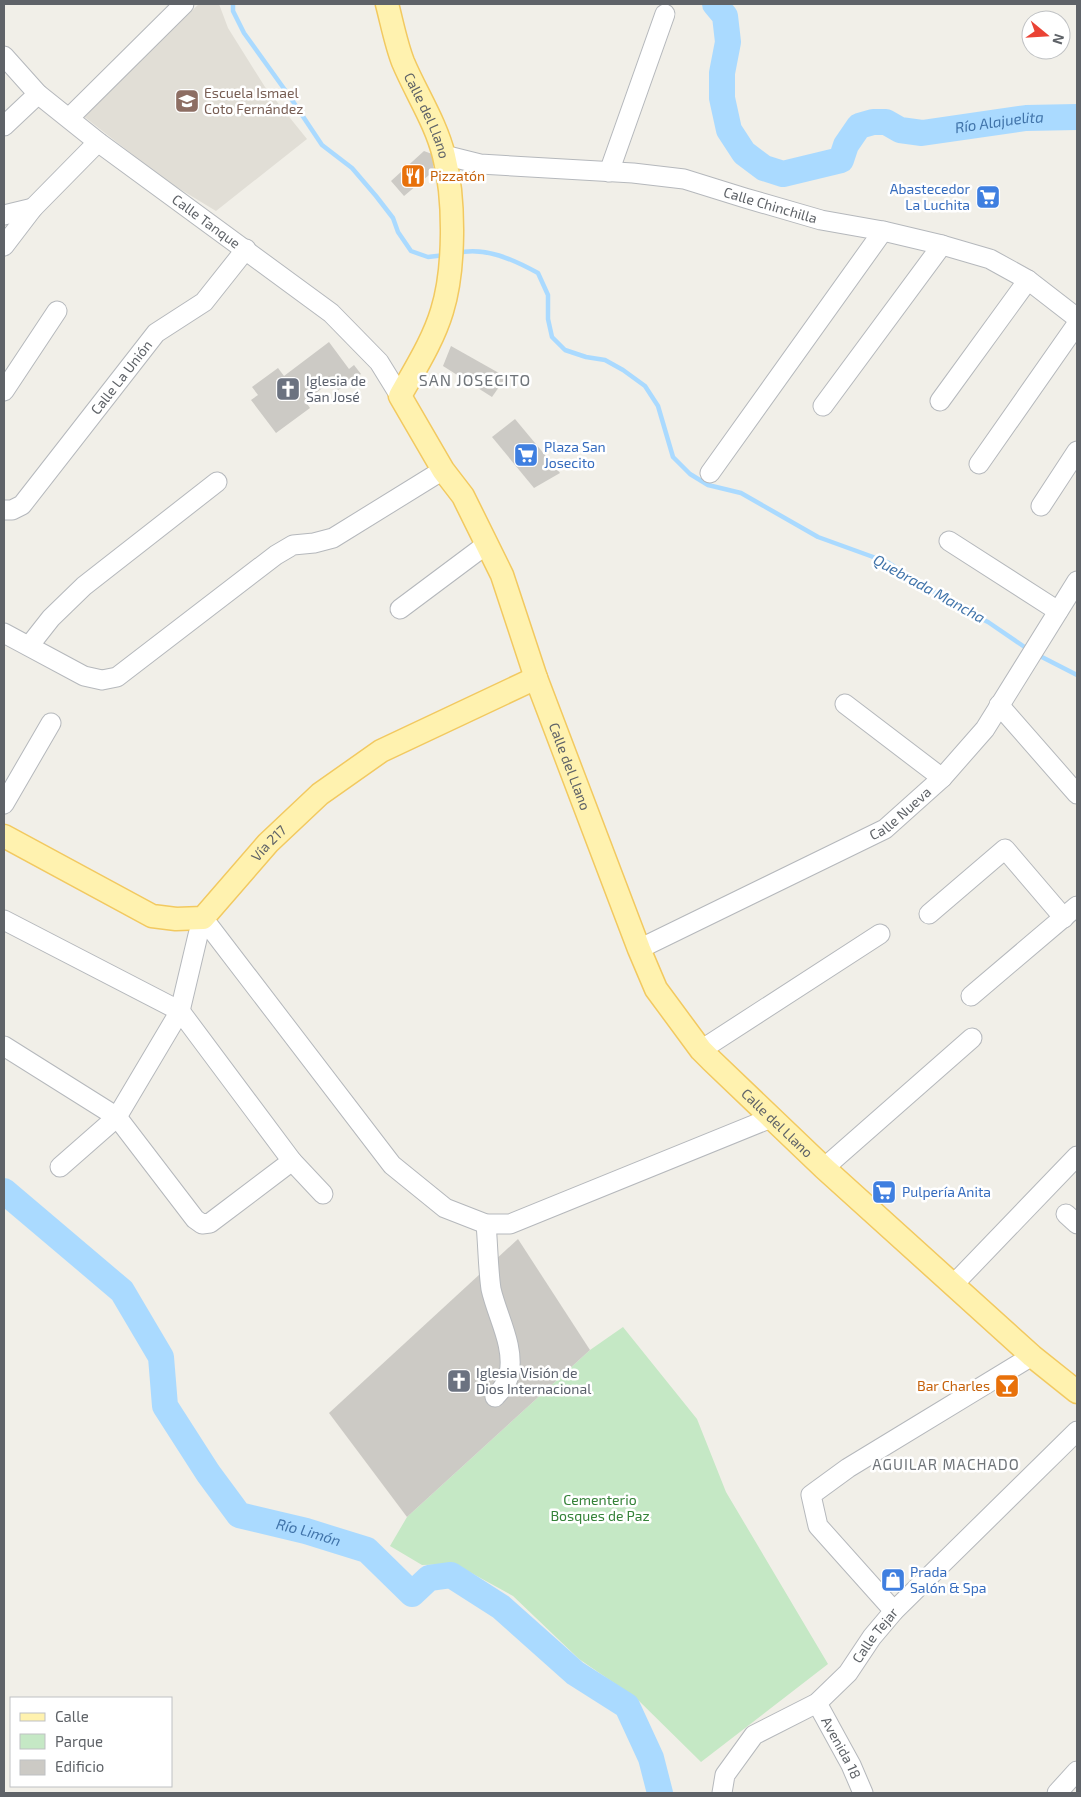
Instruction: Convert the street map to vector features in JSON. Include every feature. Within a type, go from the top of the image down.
[{"type":"main road","name":"Calle del Llano","points":[[387,4],[402,60],[430,119],[444,156],[452,202],[451,254],[446,295],[436,327],[400,396],[443,470],[463,496],[502,575],[536,678],[656,989],[701,1050],[771,1118],[1032,1356],[1077,1392]]},
{"type":"main road","name":"Vía 217","points":[[203,918],[268,842],[327,789],[381,751],[536,678]]},
{"type":"main road","points":[[4,836],[152,916],[176,919],[203,918]]},
{"type":"street","points":[[69,118],[184,4]]},
{"type":"street","points":[[609,172],[665,14]]},
{"type":"street","name":"Calle Tanque","points":[[4,56],[38,94],[98,142],[331,313],[379,362],[400,396]]},
{"type":"street","points":[[4,126],[38,94]]},
{"type":"street","points":[[4,246],[33,208],[98,142]]},
{"type":"street","name":"Calle Chinchilla","points":[[444,156],[480,164],[684,179],[821,220],[882,231],[942,245],[990,260],[1028,280],[1077,318]]},
{"type":"street","points":[[4,215],[33,208]]},
{"type":"street","points":[[710,473],[882,231]]},
{"type":"street","points":[[823,406],[942,245]]},
{"type":"street","name":"Calle La Unión","points":[[4,510],[12,510],[22,505],[156,333],[204,302],[246,249]]},
{"type":"street","points":[[940,401],[1028,280]]},
{"type":"street","points":[[4,391],[57,311]]},
{"type":"street","points":[[979,464],[1077,324]]},
{"type":"street","points":[[1041,506],[1077,451]]},
{"type":"street","points":[[4,633],[84,676],[102,680],[117,677],[276,555],[293,545],[314,543],[333,538],[443,470]]},
{"type":"street","points":[[28,646],[51,618],[84,586],[217,482]]},
{"type":"street","points":[[949,541],[1058,611]]},
{"type":"street","points":[[400,609],[487,544]]},
{"type":"street","name":"Calle Nueva","points":[[639,949],[885,829],[942,778],[984,729],[1077,581]]},
{"type":"street","points":[[845,704],[942,778]]},
{"type":"street","points":[[999,705],[1077,794]]},
{"type":"street","points":[[4,804],[51,723]]},
{"type":"street","points":[[929,914],[1005,848],[1070,912],[971,996]]},
{"type":"street","points":[[60,1167],[117,1116],[180,1011],[203,918]]},
{"type":"street","points":[[203,918],[392,1165],[445,1208],[486,1224],[510,1224],[771,1118]]},
{"type":"street","points":[[4,920],[180,1011],[292,1161],[323,1194]]},
{"type":"street","points":[[701,1050],[880,934]]},
{"type":"street","points":[[824,1168],[972,1038]]},
{"type":"street","points":[[4,1046],[117,1116],[195,1219],[202,1224],[210,1223],[292,1161]]},
{"type":"street","points":[[953,1285],[1077,1156]]},
{"type":"street","points":[[486,1224],[491,1288],[503,1329],[510,1364],[509,1375],[505,1384],[495,1396]]},
{"type":"street","points":[[894,1611],[818,1526],[811,1495],[848,1468],[1032,1356]]},
{"type":"street","name":"Calle Tejar","points":[[722,1793],[725,1775],[754,1735],[817,1703],[848,1673],[872,1638],[894,1611],[1077,1431]]},
{"type":"street","name":"Avenida 18","points":[[817,1703],[851,1764],[863,1793]]},
{"type":"shaded area","name":"Escuela Ismael Coto Fernández","points":[[199,4],[219,4],[228,28],[265,87],[307,139],[216,211],[165,180],[82,115]]},
{"type":"green space","name":"Cementerio Bosques de Paz","points":[[623,1327],[697,1419],[726,1492],[828,1664],[701,1762],[636,1698],[579,1659],[513,1596],[455,1564],[422,1565],[390,1546],[407,1517],[590,1350]]},
{"type":"building","name":"Pizzatón","points":[[424,151],[440,157],[433,166],[435,170],[404,196],[391,181]]},
{"type":"building","name":"Iglesia de San José","points":[[329,342],[349,369],[354,365],[361,374],[338,390],[332,381],[305,401],[310,408],[276,433],[251,400],[258,395],[252,387],[278,368],[284,376]]},
{"type":"building","points":[[451,346],[506,377],[492,397],[443,366]]},
{"type":"building","name":"Plaza San Josecito","points":[[515,419],[560,473],[534,488],[492,437]]},
{"type":"building","name":"Iglesia Visión de Dios Internacional","points":[[518,1239],[590,1350],[407,1517],[329,1413]]},
{"type":"waterway","name":"Quebrada Mancha","points":[[233,4],[233,11],[244,33],[322,145],[352,168],[376,196],[393,218],[398,232],[411,251],[428,257],[445,255]]},
{"type":"waterway","name":"Río Alajuelita","points":[[715,4],[725,16],[728,42],[722,73],[722,98],[729,130],[744,153],[764,168],[783,174],[841,160],[846,145],[859,126],[873,122],[886,122],[900,130],[922,133],[1026,118],[1077,117]]},
{"type":"waterway","name":"Quebrada Mancha","points":[[457,253],[468,251],[489,253],[519,263],[538,273],[548,295],[548,319],[552,337],[565,350],[586,357],[605,360],[645,386],[658,406],[673,457],[690,474],[708,485],[741,493],[818,537],[887,562],[957,607],[988,622],[1029,650]]},
{"type":"waterway","name":"Quebrada Mancha","points":[[1036,654],[1077,675]]},
{"type":"waterway","name":"Río Limón","points":[[4,1191],[122,1291],[161,1357],[165,1406],[208,1473],[239,1515],[306,1531],[367,1550],[412,1594],[429,1578],[451,1575],[501,1607],[575,1673],[627,1706],[651,1758],[660,1793]]},
{"type":"place","name":"Escuela Ismael Coto Fernández","points":[[187,101]]},
{"type":"place","name":"Pizzatón","points":[[413,176]]},
{"type":"place","name":"Abastecedor La Luchita","points":[[988,197]]},
{"type":"place","name":"Iglesia de San José","points":[[288,389]]},
{"type":"place","name":"Plaza San Josecito","points":[[526,455]]},
{"type":"place","name":"Pulpería Anita","points":[[884,1192]]},
{"type":"place","name":"Iglesia Visión de Dios Internacional","points":[[459,1381]]},
{"type":"place","name":"Bar Charles","points":[[1007,1386]]},
{"type":"place","name":"Prada Salón & Spa","points":[[893,1580]]},
{"type":"district","name":"SAN JOSECITO","points":[[475,380]]},
{"type":"district","name":"AGUILAR MACHADO","points":[[946,1465]]}]
